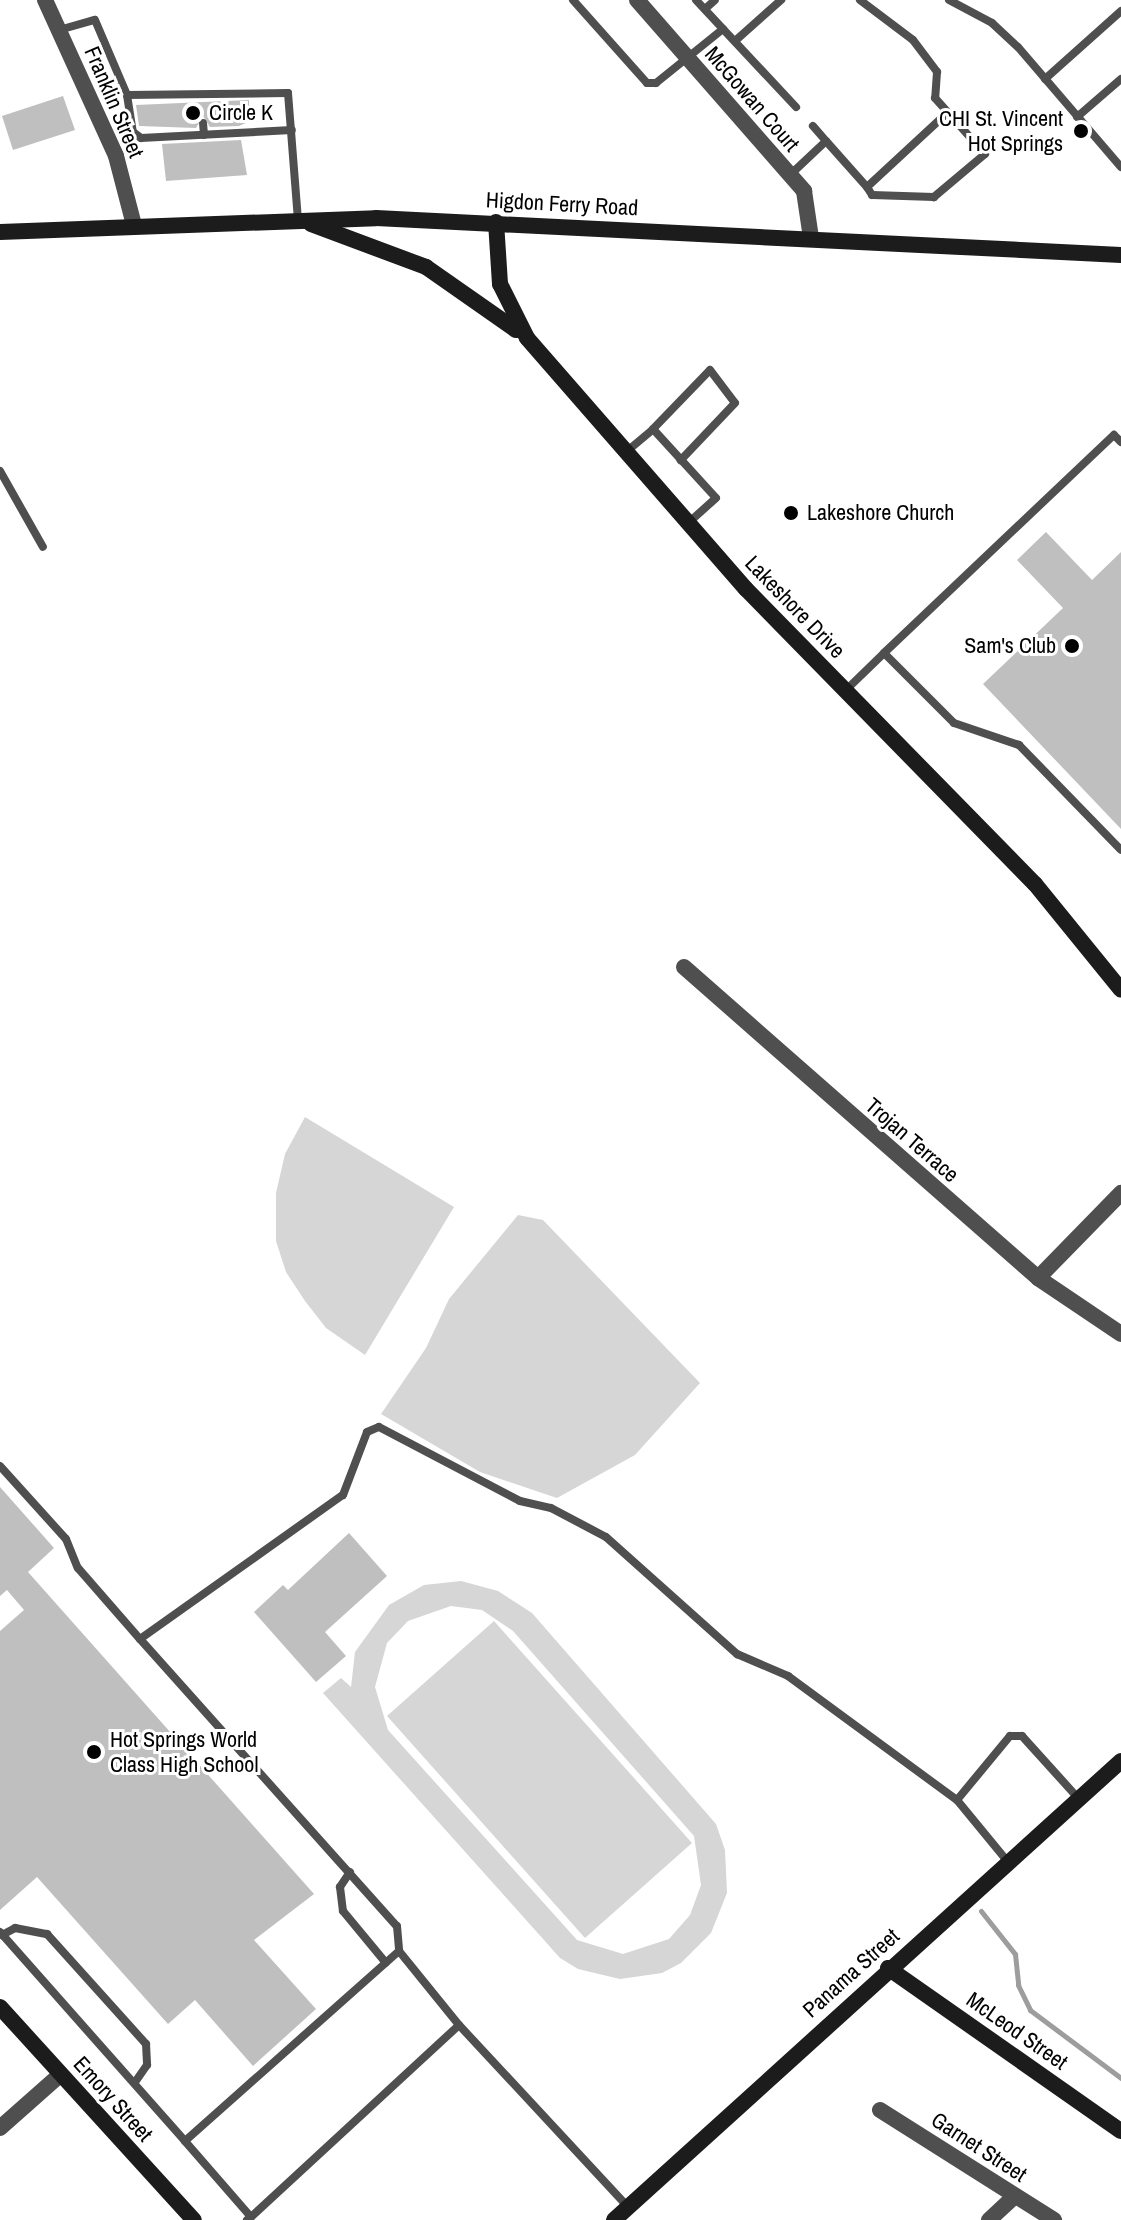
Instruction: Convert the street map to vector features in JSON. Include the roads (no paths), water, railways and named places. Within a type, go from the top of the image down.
[{"type":"street","name":"Franklin Street","points":[[45,0],[116,156],[134,225]]},
{"type":"street","name":"McGowan Court","points":[[637,0],[804,191],[811,238]]},
{"type":"street","name":"Higdon Ferry Road","points":[[0,232],[298,220],[496,222],[1121,255]]},
{"type":"street","points":[[298,220],[426,267],[527,338]]},
{"type":"street","name":"Lakeshore Drive","points":[[496,222],[500,284],[527,338],[688,523],[1035,884],[1121,990]]},
{"type":"street","name":"Trojan Terrace","points":[[684,967],[1038,1278],[1121,1334]]},
{"type":"street","points":[[1038,1278],[1121,1193]]},
{"type":"street","name":"Panama Street","points":[[614,2220],[888,1968],[1121,1761]]},
{"type":"street","name":"McLeod Street","points":[[888,1968],[1121,2131]]},
{"type":"street","name":"Emory Street","points":[[0,2007],[194,2220]]},
{"type":"street","points":[[0,2128],[61,2074]]},
{"type":"street","name":"Garnet Street","points":[[880,2110],[1054,2220]]},
{"type":"street","points":[[989,2220],[1014,2197]]},
{"type":"lane","points":[[573,0],[647,83],[656,83],[723,29]]},
{"type":"lane","points":[[696,0],[796,107]]},
{"type":"lane","points":[[705,9],[715,0]]},
{"type":"lane","points":[[735,41],[781,0]]},
{"type":"lane","points":[[813,126],[872,195],[934,197],[985,154],[935,98],[937,72],[913,40],[860,0]]},
{"type":"lane","points":[[949,0],[992,23],[1121,167]]},
{"type":"lane","points":[[1045,79],[1121,11]]},
{"type":"lane","points":[[59,30],[95,20],[127,95],[133,132],[141,138],[292,130]]},
{"type":"lane","points":[[1077,117],[1121,79]]},
{"type":"lane","points":[[127,95],[156,99],[288,93],[298,220]]},
{"type":"lane","points":[[867,187],[947,113]]},
{"type":"lane","points":[[227,122],[228,134]]},
{"type":"lane","points":[[203,123],[204,135]]},
{"type":"lane","points":[[182,124],[182,136]]},
{"type":"lane","points":[[157,126],[157,137]]},
{"type":"lane","points":[[790,175],[826,141]]},
{"type":"lane","points":[[626,452],[653,429],[710,370],[735,403],[681,460]]},
{"type":"lane","points":[[653,429],[716,498],[688,523]]},
{"type":"lane","points":[[846,690],[1114,435],[1121,442]]},
{"type":"lane","points":[[0,471],[43,547]]},
{"type":"lane","points":[[884,653],[954,723],[1019,745],[1121,850]]},
{"type":"lane","points":[[140,1639],[343,1495],[367,1432],[379,1427],[520,1501],[551,1508],[606,1537],[737,1654],[788,1676],[957,1800],[1008,1862]]},
{"type":"lane","points":[[0,1466],[66,1539],[78,1568],[397,1926],[399,1951],[459,2025],[628,2207]]},
{"type":"lane","points":[[957,1800],[1010,1736],[1022,1736],[1079,1799]]},
{"type":"lane","points":[[350,1872],[340,1887],[343,1911],[386,1963]]},
{"type":"lane","points":[[135,2082],[147,2065],[146,2044],[47,1934],[15,1928],[1,1933],[135,2082],[249,2218],[459,2025]]},
{"type":"lane","points":[[185,2141],[399,1951]]},
{"type":"waterway","points":[[981,1911],[1015,1954],[1018,1985],[1030,2010],[1121,2078]]},
{"type":"place","name":"Circle K","points":[[193,113]]},
{"type":"place","name":"CHI St. Vincent Hot Springs","points":[[1081,131]]},
{"type":"place","name":"Lakeshore Church","points":[[791,513]]},
{"type":"place","name":"Sam's Club","points":[[1072,646]]},
{"type":"place","name":"Hot Springs World Class High School","points":[[94,1752]]}]
